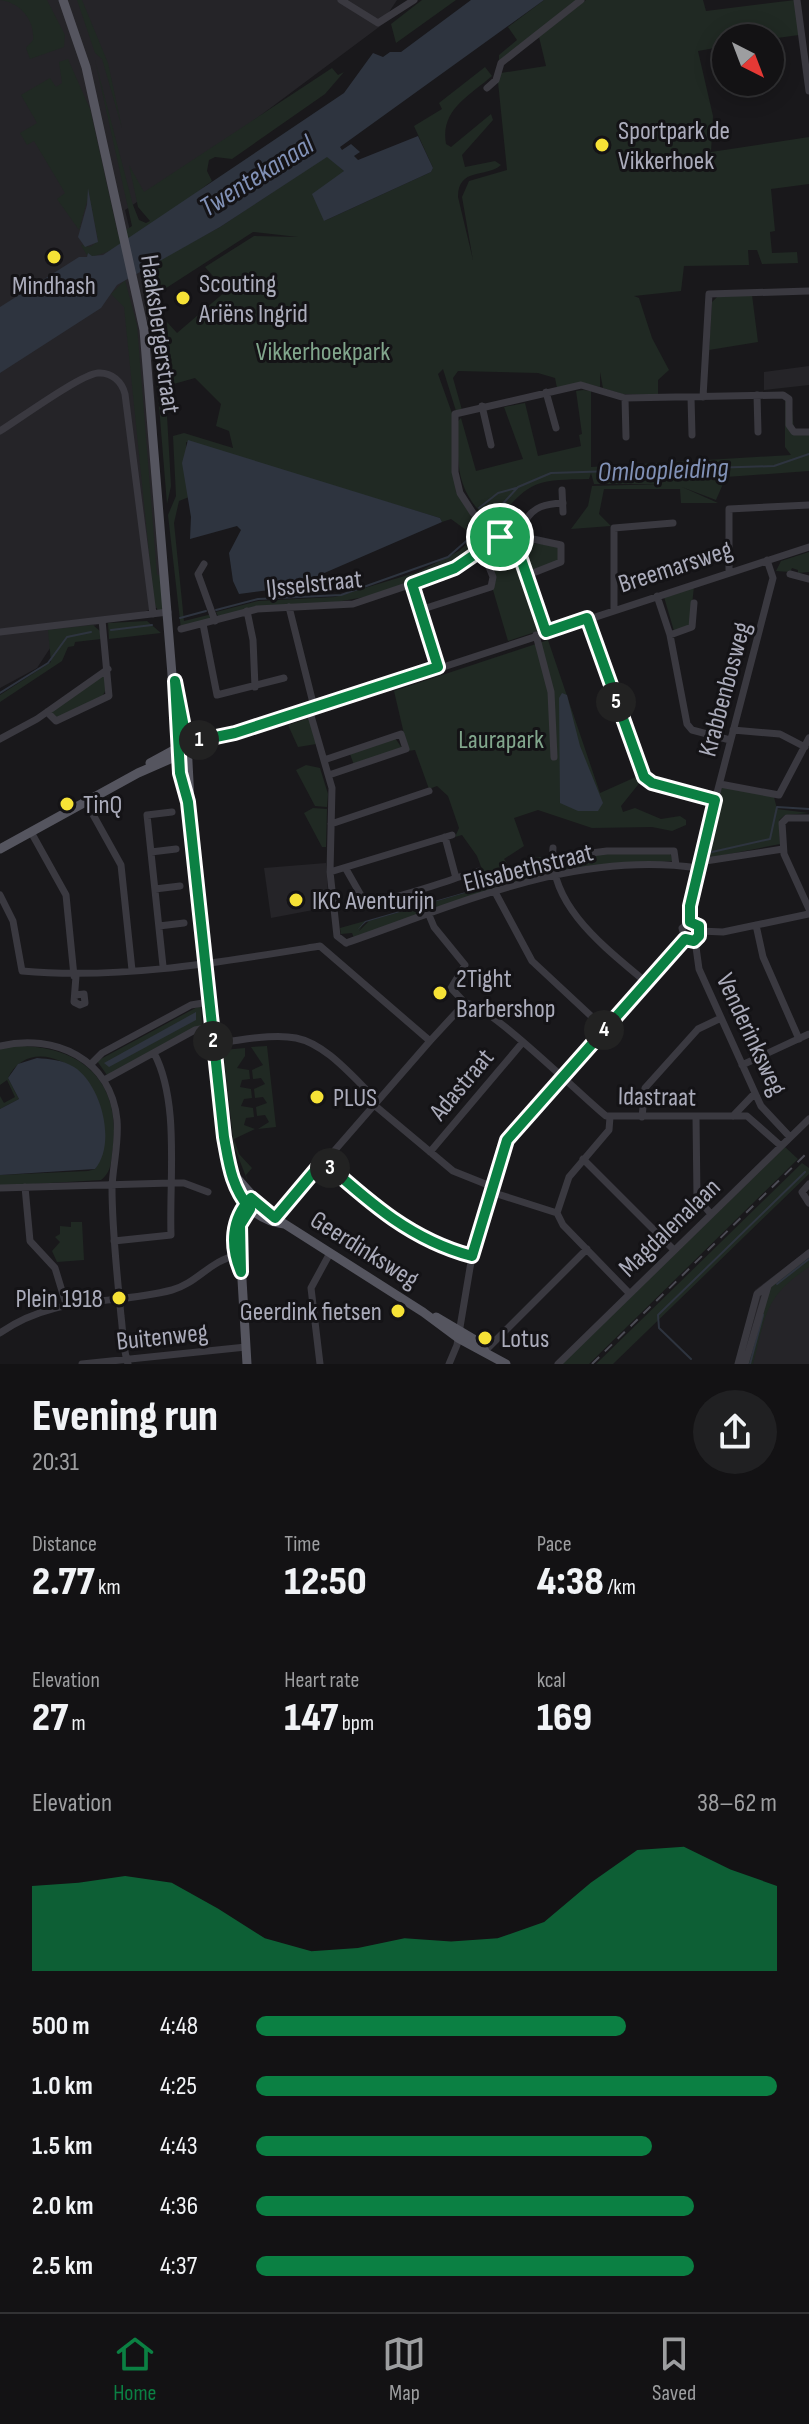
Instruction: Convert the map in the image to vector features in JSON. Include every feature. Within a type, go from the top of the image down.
[{"type":"main road","name":"Haaksbergerstraat","points":[[63,0],[86,67],[135,282],[145,341],[183,749],[181,782],[188,802],[209,1027],[214,1043],[232,1181],[250,1203]]},
{"type":"main road","name":"Breemarsweg","points":[[0,849],[183,749]]},
{"type":"main road","name":"Geerdinksweg","points":[[250,1203],[506,1364]]},
{"type":"main road","points":[[241,1272],[236,1256],[235,1222],[250,1203]]},
{"type":"main road","points":[[247,1364],[240,1225],[250,1203]]},
{"type":"street","points":[[341,0],[378,23],[414,0]]},
{"type":"street","points":[[487,88],[496,80],[501,63],[581,0]]},
{"type":"street","points":[[797,0],[809,91]]},
{"type":"street","points":[[703,397],[709,294],[809,291]]},
{"type":"street","name":"Haaksbergerstraat","points":[[0,431],[90,375],[114,376],[125,394],[153,614]]},
{"type":"street","points":[[546,632],[528,575],[513,550],[473,513],[460,493],[455,472],[455,414],[581,385],[625,398],[787,397],[791,428],[794,432],[809,432]]},
{"type":"street","points":[[546,392],[556,428]]},
{"type":"street","points":[[757,395],[758,432]]},
{"type":"street","points":[[691,397],[692,435]]},
{"type":"street","points":[[625,398],[626,437]]},
{"type":"street","points":[[482,406],[491,445]]},
{"type":"street","points":[[562,490],[563,512]]},
{"type":"street","points":[[527,541],[525,522],[532,512],[545,505],[563,503]]},
{"type":"street","points":[[729,572],[729,509],[809,505]]},
{"type":"street","points":[[614,609],[614,528],[673,523]]},
{"type":"street","name":"IJsselstraat","points":[[181,629],[247,611],[353,604],[445,573],[483,552],[500,537]]},
{"type":"street","points":[[513,550],[527,541],[558,542],[562,559],[528,575]]},
{"type":"street","name":"Breemarsweg","points":[[183,749],[809,547]]},
{"type":"street","points":[[420,610],[491,587],[493,577],[483,552]]},
{"type":"street","name":"Krabbenbosweg","points":[[690,922],[699,865],[773,578],[767,560]]},
{"type":"street","points":[[204,564],[198,574],[215,621]]},
{"type":"street","points":[[790,574],[809,579]]},
{"type":"street","points":[[412,584],[438,667]]},
{"type":"street","points":[[657,596],[670,635],[687,724],[692,730],[730,740]]},
{"type":"street","points":[[670,635],[692,627],[694,603]]},
{"type":"street","points":[[289,607],[333,794],[330,872],[337,936],[346,943],[347,949],[339,960]]},
{"type":"street","points":[[247,611],[253,640],[255,687]]},
{"type":"street","points":[[0,632],[168,612]]},
{"type":"street","points":[[587,618],[644,777],[652,783],[715,800]]},
{"type":"street","points":[[47,712],[56,721],[106,699],[111,692],[102,620]]},
{"type":"street","points":[[203,624],[217,695],[284,678]]},
{"type":"street","points":[[536,635],[551,692],[554,757]]},
{"type":"street","points":[[0,739],[47,712],[108,669]]},
{"type":"street","points":[[733,730],[780,734],[805,747]]},
{"type":"street","points":[[324,760],[401,734],[406,749],[329,775]]},
{"type":"street","points":[[720,784],[776,796],[781,794],[809,738]]},
{"type":"street","points":[[331,824],[429,791]]},
{"type":"street","points":[[86,802],[121,865],[132,970]]},
{"type":"street","points":[[163,966],[147,815],[172,812]]},
{"type":"street","points":[[700,931],[723,932],[809,912],[783,849],[784,819],[809,818]]},
{"type":"street","points":[[31,832],[66,895],[75,995]]},
{"type":"street","points":[[330,872],[448,836],[456,878]]},
{"type":"street","points":[[553,848],[553,876],[586,925],[647,983]]},
{"type":"street","points":[[151,852],[176,849]]},
{"type":"street","name":"Elisabethstraat","points":[[346,943],[495,892],[583,869],[699,865],[783,849]]},
{"type":"street","points":[[552,858],[607,851],[674,851],[676,865]]},
{"type":"street","points":[[346,869],[367,906],[479,871]]},
{"type":"street","points":[[155,889],[180,886]]},
{"type":"street","points":[[495,892],[511,927],[532,961],[605,1029]]},
{"type":"street","points":[[0,895],[13,921],[19,970],[75,976],[205,963],[320,946],[430,1041]]},
{"type":"street","points":[[274,1220],[465,1003],[451,988],[464,963],[429,915]]},
{"type":"street","points":[[690,922],[698,925],[700,931],[695,940],[685,939],[682,928],[690,922]]},
{"type":"street","points":[[159,926],[184,923]]},
{"type":"street","points":[[756,925],[763,957],[799,1039]]},
{"type":"street","points":[[449,1364],[458,1334],[472,1256],[507,1140],[685,939]]},
{"type":"street","name":"Venderinksweg","points":[[695,940],[699,969],[755,1093],[762,1107],[790,1137]]},
{"type":"street","points":[[91,1064],[102,1053],[206,1002]]},
{"type":"street","name":"Idastraat","points":[[465,1003],[471,1002],[523,1042],[610,1117],[733,1116],[755,1093]]},
{"type":"street","points":[[642,1117],[645,1088],[698,1029],[721,1018]]},
{"type":"street","points":[[104,1080],[209,1027]]},
{"type":"street","points":[[742,1065],[809,1034]]},
{"type":"street","points":[[214,1043],[286,1037],[302,1040],[319,1049],[430,1152],[459,1174],[492,1190],[557,1213]]},
{"type":"street","points":[[0,1046],[31,1042],[55,1045],[91,1064],[104,1080],[117,1121],[112,1184],[114,1241],[127,1362]]},
{"type":"street","name":"Adastraat","points":[[430,1152],[523,1042]]},
{"type":"street","points":[[114,1241],[170,1237],[171,1183],[166,1084],[154,1053]]},
{"type":"street","name":"Venderinksweg","points":[[733,1116],[752,1117],[781,1146]]},
{"type":"street","points":[[610,1117],[609,1130],[569,1177],[557,1213],[560,1221],[629,1293]]},
{"type":"street","points":[[696,1117],[697,1198],[711,1214]]},
{"type":"street","name":"Magdalenalaan","points":[[558,1364],[809,1119]]},
{"type":"street","points":[[583,1159],[674,1250]]},
{"type":"street","points":[[323,1161],[377,1209],[411,1232],[431,1244],[472,1256]]},
{"type":"street","points":[[0,1188],[184,1183],[208,1192]]},
{"type":"street","points":[[809,1184],[802,1192],[809,1203]]},
{"type":"street","points":[[25,1187],[30,1241],[55,1268],[66,1304]]},
{"type":"street","points":[[485,1351],[587,1249]]},
{"type":"street","points":[[320,1364],[311,1288],[330,1253]]},
{"type":"street","points":[[738,1364],[753,1302],[770,1283],[809,1253]]},
{"type":"street","points":[[0,1333],[35,1313],[66,1304],[173,1290],[198,1278],[218,1261],[236,1256]]},
{"type":"street","points":[[745,1364],[762,1299],[770,1283]]},
{"type":"street","name":"Buitenweg","points":[[82,1364],[127,1362],[246,1347]]},
{"type":"shaded area","name":"Twentekanaal","points":[[0,0],[397,0],[379,27],[206,156],[125,210],[146,296],[151,340],[157,432],[151,436],[167,605],[58,636],[37,668],[0,688]]},
{"type":"shaded area","points":[[809,366],[809,385],[764,390],[764,372]]},
{"type":"shaded area","points":[[326,863],[329,907],[271,918],[264,868]]},
{"type":"shaded area","points":[[809,1249],[809,1364],[736,1364],[755,1290]]},
{"type":"green space","points":[[0,0],[47,0],[65,35],[64,47],[30,59],[26,48],[33,40],[33,32],[28,18],[13,4]]},
{"type":"green space","points":[[77,0],[82,0],[108,63],[122,128],[102,59],[95,53]]},
{"type":"green space","points":[[422,0],[456,0],[396,43],[391,24]]},
{"type":"green space","points":[[544,0],[577,0],[499,62],[499,55],[517,40],[508,27]]},
{"type":"green space","name":"Vikkerhoekpark","points":[[586,0],[703,0],[706,11],[795,0],[799,35],[784,37],[784,24],[712,24],[712,48],[698,51],[713,116],[711,152],[809,137],[809,184],[771,189],[775,231],[770,232],[772,253],[797,252],[798,263],[762,264],[757,250],[748,250],[749,265],[684,266],[681,291],[634,296],[639,298],[652,338],[669,370],[658,380],[658,395],[622,394],[603,388],[600,372],[600,387],[584,383],[557,388],[555,378],[538,373],[458,371],[453,378],[462,410],[456,411],[443,369],[438,374],[453,416],[456,492],[480,522],[476,525],[468,523],[466,530],[451,519],[442,522],[440,518],[186,442],[189,497],[179,501],[174,523],[184,621],[212,614],[214,620],[181,629],[168,515],[176,496],[173,436],[184,433],[233,448],[229,431],[216,426],[221,404],[195,378],[170,385],[167,322],[177,333],[226,291],[205,267],[254,236],[298,237],[253,232],[160,292],[171,486],[167,504],[152,320],[141,270],[220,227],[327,156],[344,171],[324,221],[431,172],[433,168],[414,126],[442,109],[439,103],[485,67],[492,76],[458,105],[447,122],[445,132],[446,144],[451,147],[491,114],[493,120],[462,155],[465,167],[495,161],[501,165],[468,177],[459,188],[458,197],[473,260],[462,197],[469,181],[507,170],[498,82],[501,73],[546,66],[539,37]]},
{"type":"green space","points":[[68,59],[90,109],[118,235],[132,226],[95,60],[133,205],[139,220],[146,223],[150,221],[138,207],[129,165],[144,192],[332,68],[338,75],[344,72],[325,94],[232,159],[215,157],[209,160],[207,171],[212,181],[153,226],[119,247],[88,257],[81,245],[90,247],[98,241],[89,194],[79,230],[57,199],[65,193],[34,141],[27,145],[20,133],[37,123],[21,95],[50,78],[56,87],[62,83],[59,62]]},
{"type":"green space","points":[[125,280],[137,325],[157,575],[162,575],[162,610],[158,611],[154,602],[124,307],[111,294]]},
{"type":"green space","points":[[752,295],[758,342],[709,350],[712,302],[718,296]]},
{"type":"green space","points":[[576,391],[591,391],[591,467],[791,455],[785,447],[785,395],[791,400],[794,430],[809,433],[809,471],[726,477],[716,500],[682,487],[718,503],[681,503],[680,489],[604,489],[599,514],[611,526],[571,529],[588,506],[592,486],[664,484],[594,484],[591,473],[589,479],[555,480],[534,486],[516,499],[493,525],[472,501],[461,479],[458,421],[461,418],[476,471],[523,459],[504,407],[525,403],[538,456],[581,446]]},
{"type":"green space","points":[[486,527],[495,538],[469,559],[402,588],[287,609],[218,616],[216,612],[258,601],[335,597],[418,572],[459,551]]},
{"type":"green space","points":[[501,543],[519,561],[540,624],[538,631],[508,641],[493,590],[489,554]]},
{"type":"green space","points":[[529,543],[558,545],[560,560],[530,571],[521,553],[522,547]]},
{"type":"green space","points":[[809,552],[809,572],[798,573],[792,568],[790,572],[776,571],[781,561]]},
{"type":"green space","points":[[694,586],[690,625],[674,631],[664,597]]},
{"type":"green space","points":[[147,621],[161,633],[109,639],[108,623]]},
{"type":"green space","points":[[93,625],[100,631],[101,639],[75,642],[74,646],[68,647],[62,661],[0,702],[0,695],[51,662],[48,630]]},
{"type":"green space","name":"Laurapark","points":[[548,640],[600,793],[638,776],[641,781],[621,806],[623,812],[635,808],[661,819],[680,816],[686,820],[686,825],[672,831],[652,827],[592,828],[538,810],[514,818],[524,846],[504,859],[507,863],[496,872],[487,873],[490,883],[478,887],[477,884],[486,880],[477,856],[462,835],[455,837],[459,828],[448,796],[437,786],[429,789],[415,750],[408,751],[394,691]]},
{"type":"green space","points":[[106,673],[105,692],[94,703],[58,718],[51,712]]},
{"type":"green space","points":[[309,718],[316,744],[298,747],[288,725]]},
{"type":"green space","points":[[395,738],[402,748],[354,765],[350,754]]},
{"type":"green space","points":[[306,765],[320,768],[328,794],[327,807],[315,806],[296,770]]},
{"type":"green space","points":[[722,787],[774,797],[777,809],[809,813],[785,815],[779,820],[780,844],[704,859]]},
{"type":"green space","points":[[313,808],[327,809],[326,847],[322,847],[304,813]]},
{"type":"green space","points":[[608,853],[670,853],[673,861],[557,870],[559,859]]},
{"type":"green space","points":[[550,856],[548,874],[495,889],[493,885],[502,881],[492,883],[489,876],[498,879],[497,875],[510,865],[513,869],[533,858]]},
{"type":"green space","points":[[492,885],[493,890],[354,938],[352,933],[341,934],[340,928],[365,921],[359,931],[369,921]]},
{"type":"green space","points":[[201,1005],[202,1026],[107,1075],[97,1061]]},
{"type":"green space","points":[[17,1046],[60,1052],[78,1060],[92,1071],[103,1086],[114,1123],[110,1165],[101,1180],[0,1186],[0,1175],[95,1169],[104,1139],[102,1112],[92,1089],[76,1071],[58,1060],[38,1056],[21,1062],[8,1078],[19,1099],[0,1109],[0,1096],[4,1103],[15,1097],[7,1080],[0,1085],[0,1048]]},
{"type":"green space","points":[[267,1046],[276,1127],[258,1129],[269,1122],[265,1115],[257,1116],[256,1107],[267,1103],[263,1097],[255,1098],[254,1089],[265,1084],[261,1078],[253,1079],[252,1070],[263,1065],[251,1047]]},
{"type":"green space","points":[[245,1048],[245,1056],[237,1068],[249,1070],[250,1079],[242,1080],[240,1087],[251,1089],[252,1098],[244,1099],[241,1106],[253,1108],[254,1117],[246,1118],[244,1125],[255,1129],[234,1139],[239,1154],[252,1168],[246,1175],[248,1182],[234,1146],[223,1050]]},
{"type":"green space","points":[[785,1147],[798,1159],[589,1364],[562,1364]]},
{"type":"green space","points":[[802,1163],[809,1168],[809,1174],[613,1364],[596,1364]]},
{"type":"green space","points":[[71,1222],[82,1222],[84,1260],[57,1262],[52,1251],[60,1242],[55,1237],[60,1234],[60,1226],[71,1227]]},
{"type":"green space","points":[[809,1256],[809,1267],[783,1288],[769,1308],[753,1364],[746,1364],[766,1294],[774,1282]]},
{"type":"water","points":[[471,0],[544,0],[340,147],[342,150],[351,144],[360,152],[354,156],[358,160],[418,136],[433,168],[431,172],[324,221],[312,194],[344,171],[327,157],[220,227],[117,285],[101,308],[0,373],[0,307],[79,257],[87,257],[88,253],[92,256],[103,255],[344,93],[373,53],[383,57],[390,52],[401,52]]},
{"type":"water","points":[[88,188],[98,242],[85,247],[78,237],[87,205]]},
{"type":"water","points":[[188,440],[440,518],[442,522],[292,587],[239,594],[233,581],[229,553],[241,530],[237,526],[190,539],[191,517],[182,463]]},
{"type":"water","points":[[562,693],[567,695],[580,746],[603,803],[598,811],[578,811],[560,803],[559,698]]},
{"type":"water","points":[[541,860],[548,863],[534,867],[506,880],[531,862]]},
{"type":"water","points":[[500,882],[366,922],[357,930],[365,921]]},
{"type":"water","points":[[196,1012],[196,1020],[109,1067],[104,1063]]},
{"type":"water","points":[[37,1058],[56,1060],[74,1067],[92,1086],[105,1130],[102,1158],[95,1169],[0,1175],[0,1109],[19,1099],[8,1078],[18,1064]]},
{"type":"waterway","name":"Omloopleiding","points":[[489,519],[518,487],[551,473],[774,466],[809,454]]},
{"type":"waterway","name":"Omloopleiding","points":[[479,508],[498,493],[516,488]]},
{"type":"waterway","name":"Omloopleiding","points":[[216,610],[258,599],[341,595],[448,557],[481,528]]},
{"type":"waterway","name":"Omloopleiding","points":[[180,618],[206,611]]},
{"type":"waterway","name":"Omloopleiding","points":[[111,630],[152,625]]},
{"type":"waterway","name":"Omloopleiding","points":[[0,693],[48,663],[67,637],[91,632]]},
{"type":"waterway","points":[[712,852],[770,839],[777,807],[809,809]]},
{"type":"waterway","points":[[691,1359],[659,1328],[658,1315],[805,1172]]},
{"type":"waterway","points":[[777,1284],[809,1259]]},
{"type":"waterway","points":[[750,1364],[763,1315]]},
{"type":"railway","points":[[592,1364],[809,1151]]},
{"type":"place","name":"Sportpark de Vikkerhoek","points":[[602,145]]},
{"type":"place","name":"Mindhash","points":[[54,257]]},
{"type":"place","name":"Scouting Ariëns Ingrid","points":[[183,298]]},
{"type":"place","name":"TinQ","points":[[67,804]]},
{"type":"place","name":"IKC Aventurijn","points":[[296,900]]},
{"type":"place","name":"2Tight Barbershop","points":[[440,993]]},
{"type":"place","name":"PLUS","points":[[317,1097]]},
{"type":"place","name":"Plein 1918","points":[[119,1298]]},
{"type":"place","name":"Geerdink fietsen","points":[[398,1311]]},
{"type":"place","name":"Lotus","points":[[485,1338]]},
{"type":"route","points":[[500,537],[483,552],[455,568],[412,584],[438,667],[235,733],[187,743],[175,681],[180,773],[188,802],[224,1137],[232,1181],[240,1197],[245,1204],[250,1209],[240,1225],[241,1272],[234,1231],[237,1215],[245,1204],[251,1198],[275,1218],[323,1161],[377,1209],[424,1240],[472,1256],[510,1136],[685,939],[694,941],[699,936],[699,926],[690,922],[690,906],[715,800],[652,783],[644,777],[587,618],[546,632],[521,559],[500,537]]}]
